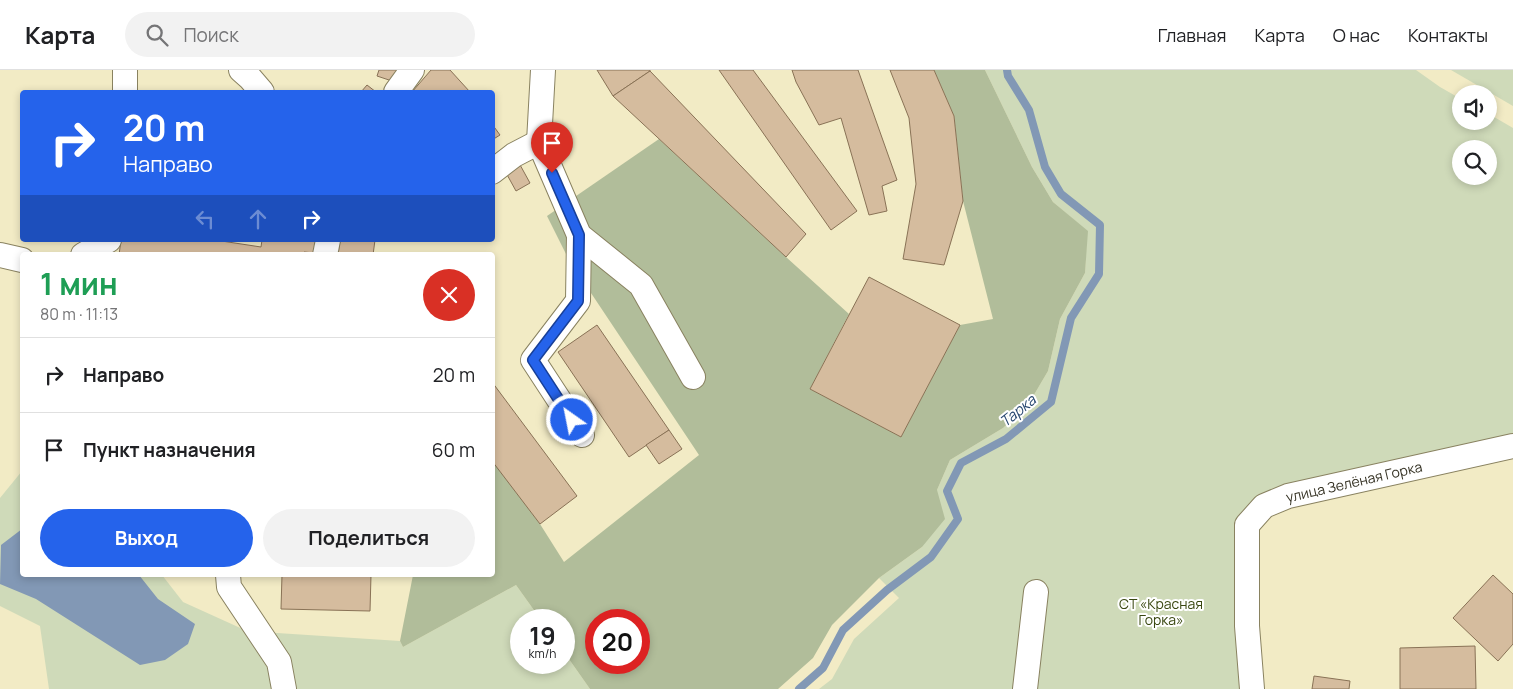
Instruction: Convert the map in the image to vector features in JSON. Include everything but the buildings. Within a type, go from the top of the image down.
[{"type":"street","points":[[125,70],[125,90]]},
{"type":"street","points":[[241,70],[260,90]]},
{"type":"street","points":[[397,90],[412,70]]},
{"type":"street","points":[[543,70],[539,142],[579,235],[578,301],[533,360],[582,435]]},
{"type":"street","points":[[495,170],[514,155],[539,142]]},
{"type":"street","points":[[579,235],[640,285],[693,377]]},
{"type":"street","points":[[91,252],[108,246]]},
{"type":"street","points":[[0,255],[20,260]]},
{"type":"street","name":"улица Зелёная Горка","points":[[1252,689],[1247,626],[1247,526],[1264,506],[1288,496],[1513,446]]},
{"type":"street","points":[[228,577],[229,586],[279,662],[284,689]]},
{"type":"street","points":[[1025,689],[1036,592]]},
{"type":"green space","points":[[934,70],[985,70],[1032,167],[1053,202],[1088,231],[1085,273],[1060,319],[1048,371],[1028,405],[1003,428],[950,460],[937,490],[945,519],[922,547],[879,578],[832,625],[813,658],[778,689],[590,689],[575,668],[575,609],[533,609],[516,585],[403,647],[400,641],[413,577],[495,577],[495,464],[540,524],[564,562],[699,455],[569,260],[547,216],[659,139],[849,314],[810,389],[901,437],[960,325],[993,319],[963,201],[954,116]]},
{"type":"green space","name":"СТ «Красная Горка»","points":[[985,70],[1416,70],[1452,94],[1452,130],[1497,130],[1497,119],[1513,128],[1513,435],[1258,498],[1237,569],[1239,689],[819,689],[832,679],[854,639],[899,598],[879,578],[922,547],[937,490],[950,460],[1003,428],[1028,405],[1048,371],[1060,319],[1085,273],[1087,231],[1053,202],[1032,167]]},
{"type":"green space","points":[[1451,70],[1513,70],[1513,106],[1497,97],[1497,85],[1477,85]]},
{"type":"green space","points":[[20,473],[20,577],[164,577],[183,602],[247,631],[400,641],[403,647],[516,585],[533,609],[510,609],[510,674],[575,674],[575,668],[590,689],[49,689],[40,626],[0,606],[0,498]]},
{"type":"water","points":[[20,531],[20,577],[141,577],[158,599],[195,624],[188,644],[165,660],[140,665],[36,599],[0,584],[1,545]]},
{"type":"waterway","name":"Тарка","points":[[799,689],[823,668],[843,630],[887,590],[931,557],[958,519],[947,491],[961,463],[1006,439],[1051,402],[1071,318],[1099,274],[1100,225],[1061,194],[1045,167],[1029,110],[1008,76],[1007,70]]},
{"type":"route","points":[[552,173],[579,235],[578,301],[533,360],[572,420]]}]
